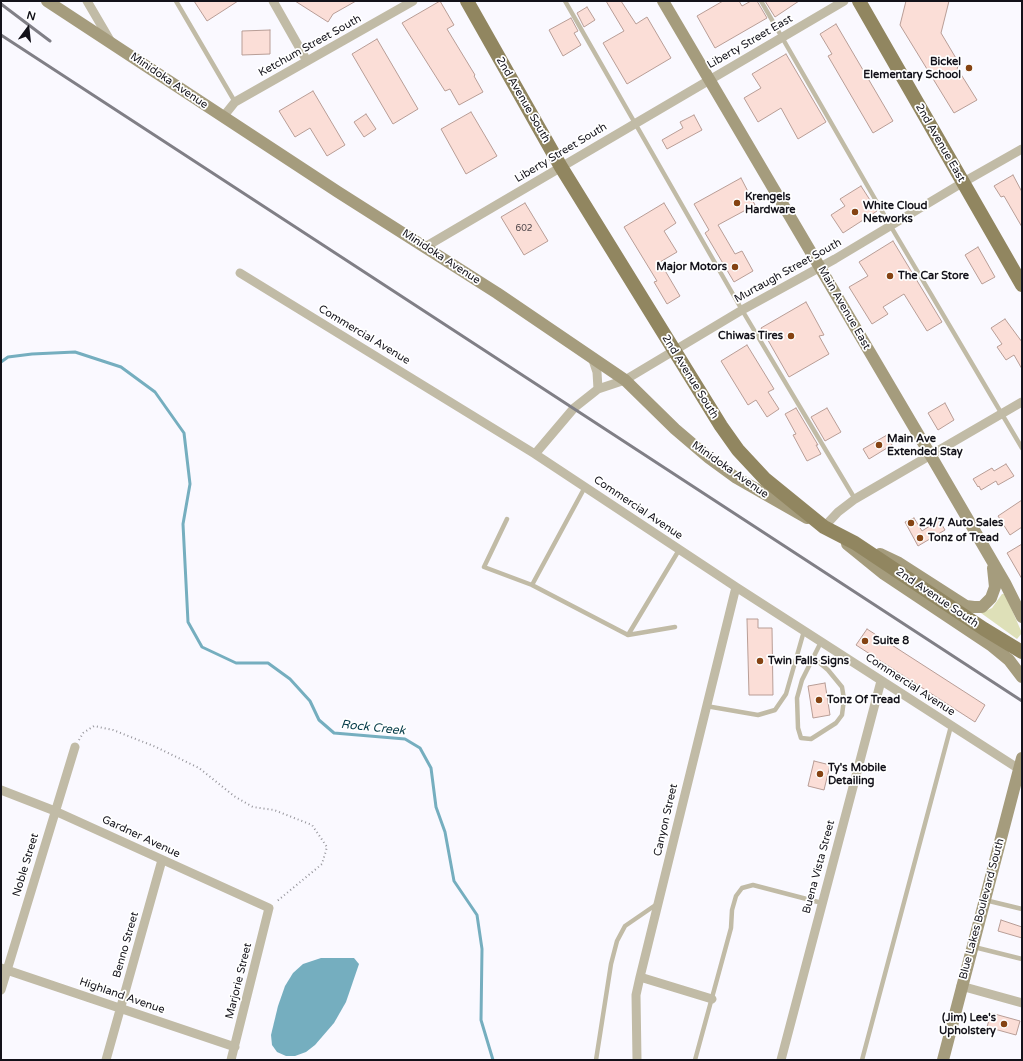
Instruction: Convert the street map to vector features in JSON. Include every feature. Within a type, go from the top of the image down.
[{"type":"main road","name":"2nd Avenue South","points":[[467,1],[561,166],[674,351],[721,426],[738,450],[764,479],[828,530],[855,543],[984,629],[1022,652]]},
{"type":"main road","name":"2nd Avenue East","points":[[860,1],[1022,285]]},
{"type":"street","name":"Minidoka Avenue","points":[[47,1],[592,357],[625,380],[675,429],[709,458],[735,477],[776,502],[828,530],[884,574],[992,646],[1009,660],[1022,677]]},
{"type":"street","points":[[87,1],[112,43]]},
{"type":"street","points":[[273,1],[307,61]]},
{"type":"street","name":"Ketchum Street South","points":[[223,117],[235,102],[382,20],[413,1]]},
{"type":"street","name":"Main Avenue East","points":[[663,1],[931,456],[1022,617]]},
{"type":"street","name":"Liberty Street East","points":[[709,80],[844,1]]},
{"type":"street","name":"Liberty Street South","points":[[425,247],[709,80]]},
{"type":"street","name":"Murtaugh Street South","points":[[535,454],[574,408],[598,389],[625,380],[742,310],[820,267],[962,182],[1022,149]]},
{"type":"street","name":"Commercial Avenue","points":[[240,273],[535,454],[679,550],[951,726],[1020,763]]},
{"type":"street","points":[[592,357],[597,372],[598,389]]},
{"type":"street","points":[[828,530],[838,512],[855,499],[1022,402]]},
{"type":"street","points":[[855,543],[899,563],[966,606],[974,607],[985,604],[991,598],[994,590],[995,580],[990,558]]},
{"type":"street","name":"Canyon Street","points":[[637,1060],[636,995],[736,587]]},
{"type":"street","name":"Buena Vista Street","points":[[781,1060],[881,681]]},
{"type":"street","name":"Noble Street","points":[[1,990],[4,969],[75,747]]},
{"type":"street","name":"Blue Lakes Boulevard South","points":[[942,1060],[1020,763]]},
{"type":"street","name":"Gardner Avenue","points":[[1,790],[55,811],[269,908]]},
{"type":"street","name":"Benno Street","points":[[106,1060],[162,860]]},
{"type":"street","name":"Marjorie Street","points":[[231,1060],[269,908]]},
{"type":"street","name":"Highland Avenue","points":[[4,969],[234,1047]]},
{"type":"street","points":[[640,977],[712,1000]]},
{"type":"street","points":[[961,986],[1022,1003]]},
{"type":"lane","points":[[176,1],[235,102]]},
{"type":"lane","points":[[565,1],[742,310],[855,499]]},
{"type":"lane","points":[[761,1],[890,225],[1022,448]]},
{"type":"lane","points":[[532,585],[585,487]]},
{"type":"lane","points":[[507,519],[484,567],[532,585],[628,635],[675,626]]},
{"type":"lane","points":[[628,635],[679,550]]},
{"type":"lane","points":[[706,706],[758,715],[775,710],[786,694],[804,631]]},
{"type":"lane","points":[[814,658],[828,670],[842,687],[844,698],[842,715],[836,724],[811,739],[801,738],[798,728],[797,698],[802,680],[821,642]]},
{"type":"lane","points":[[862,1060],[951,726]]},
{"type":"lane","points":[[695,1060],[731,928],[732,910],[736,896],[742,888],[753,885],[822,903]]},
{"type":"lane","points":[[984,900],[1022,909]]},
{"type":"lane","points":[[596,1060],[611,964],[617,941],[625,926],[659,903]]},
{"type":"lane","points":[[972,946],[1022,959]]},
{"type":"path","points":[[75,747],[83,733],[94,726],[113,730],[156,747],[199,768],[234,796],[253,807],[274,810],[312,825],[327,848],[322,864],[298,886],[269,908]]},
{"type":"green space","points":[[1002,594],[1005,594],[1022,633],[1017,639],[981,613],[992,608]]},
{"type":"water","points":[[321,958],[354,958],[359,964],[346,1002],[334,1023],[315,1045],[306,1052],[295,1056],[286,1056],[277,1052],[272,1045],[271,1035],[278,1006],[285,986],[293,973],[303,964]]},
{"type":"building","points":[[194,1],[238,1],[207,21]]},
{"type":"building","points":[[295,1],[356,1],[333,14],[328,22]]},
{"type":"building","points":[[440,1],[454,25],[447,29],[475,75],[474,76],[483,92],[459,105],[450,89],[445,91],[402,23]]},
{"type":"building","points":[[606,1],[621,1],[636,24],[647,17],[671,58],[627,84],[603,43],[624,31]]},
{"type":"building","points":[[723,1],[739,1],[742,6],[751,1],[757,1],[767,18],[715,48],[697,16]]},
{"type":"building","points":[[765,1],[799,1],[775,17]]},
{"type":"building","points":[[906,1],[949,1],[941,33],[960,65],[957,68],[977,100],[954,113],[900,25]]},
{"type":"building","points":[[587,7],[595,20],[584,27],[577,13]]},
{"type":"building","points":[[571,18],[578,31],[574,33],[581,45],[563,56],[549,30]]},
{"type":"building","points":[[836,24],[893,121],[873,133],[828,56],[832,54],[820,34]]},
{"type":"building","points":[[270,30],[270,54],[242,55],[242,31]]},
{"type":"building","points":[[377,39],[418,109],[393,124],[352,54]]},
{"type":"building","points":[[786,54],[826,122],[798,139],[781,108],[758,122],[744,98],[761,88],[752,74]]},
{"type":"building","points":[[313,91],[345,145],[327,156],[310,128],[295,137],[279,111]]},
{"type":"building","points":[[471,112],[497,156],[466,174],[441,129]]},
{"type":"building","points":[[366,114],[376,129],[364,137],[354,122]]},
{"type":"building","points":[[694,115],[702,130],[667,149],[662,140],[683,128],[680,122]]},
{"type":"building","points":[[1013,175],[1022,192],[1022,227],[1004,196],[1001,197],[994,186]]},
{"type":"building","points":[[741,178],[755,205],[718,225],[735,254],[742,251],[753,271],[734,282],[705,233],[709,230],[694,204]]},
{"type":"building","points":[[861,186],[877,211],[843,233],[831,215],[845,206],[840,199]]},
{"type":"building","points":[[525,203],[548,241],[524,255],[501,217]]},
{"type":"building","points":[[664,203],[676,223],[664,231],[677,252],[660,262],[680,296],[667,304],[654,282],[657,281],[624,227]]},
{"type":"building","points":[[893,241],[942,322],[927,331],[904,294],[883,307],[888,314],[872,324],[849,287],[868,276],[859,262]]},
{"type":"building","points":[[978,247],[995,277],[982,284],[965,255]]},
{"type":"building","points":[[806,302],[824,335],[819,336],[829,354],[789,377],[761,328]]},
{"type":"building","points":[[1005,319],[1022,342],[1022,369],[1014,355],[1006,360],[997,347],[1002,344],[991,328]]},
{"type":"building","points":[[747,345],[774,389],[768,392],[779,409],[767,417],[756,400],[748,405],[721,361]]},
{"type":"building","points":[[945,403],[954,420],[938,430],[928,413]]},
{"type":"building","points":[[796,408],[818,445],[816,445],[821,454],[807,461],[793,435],[796,434],[785,414]]},
{"type":"building","points":[[827,408],[841,432],[825,441],[811,417]]},
{"type":"building","points":[[887,435],[892,445],[869,459],[863,449]]},
{"type":"building","points":[[1006,464],[1014,476],[998,485],[996,481],[981,490],[973,479],[992,468],[994,471]]},
{"type":"building","points":[[1022,500],[1022,527],[1010,535],[998,516]]},
{"type":"building","points":[[914,518],[922,531],[939,520],[945,530],[918,546],[905,522]]},
{"type":"building","points":[[1022,544],[1022,579],[1007,553]]},
{"type":"building","name":"Twin Falls Signs","points":[[747,619],[758,619],[758,628],[772,628],[773,695],[749,695]]},
{"type":"building","points":[[867,629],[985,705],[975,722],[856,645]]},
{"type":"building","points":[[825,683],[830,715],[813,718],[808,686]]},
{"type":"building","points":[[814,761],[830,765],[824,790],[808,786]]},
{"type":"building","points":[[1001,920],[1022,927],[1022,938],[998,931]]},
{"type":"building","name":"(Jim) Lee's Upholstery","points":[[991,1013],[1020,1021],[1016,1035],[987,1027]]},
{"type":"waterway","name":"Rock Creek","points":[[1,362],[8,357],[32,354],[75,352],[121,367],[155,392],[184,433],[190,484],[183,524],[188,622],[202,647],[236,663],[268,663],[290,679],[310,701],[319,720],[334,733],[405,739],[420,748],[431,768],[436,807],[445,832],[454,881],[477,915],[482,949],[481,1020],[493,1060]]},
{"type":"railway","points":[[1,4],[50,41]]},
{"type":"railway","points":[[1,35],[1022,701]]},
{"type":"place","name":"Bickel Elementary School","points":[[969,68]]},
{"type":"place","name":"Krengels Hardware","points":[[737,203]]},
{"type":"place","name":"White Cloud Networks","points":[[855,212]]},
{"type":"place","name":"Major Motors","points":[[735,267]]},
{"type":"place","name":"The Car Store","points":[[890,276]]},
{"type":"place","name":"Chiwas Tires","points":[[791,336]]},
{"type":"place","name":"Main Ave Extended Stay","points":[[879,445]]},
{"type":"place","name":"24/7 Auto Sales","points":[[911,523]]},
{"type":"place","name":"Tonz of Tread","points":[[920,538]]},
{"type":"place","name":"Suite 8","points":[[865,641]]},
{"type":"place","name":"Twin Falls Signs","points":[[760,661]]},
{"type":"place","name":"Tonz Of Tread","points":[[819,700]]},
{"type":"place","name":"Ty's Mobile Detailing","points":[[820,774]]},
{"type":"place","name":"(Jim) Lee's Upholstery","points":[[1004,1024]]}]
